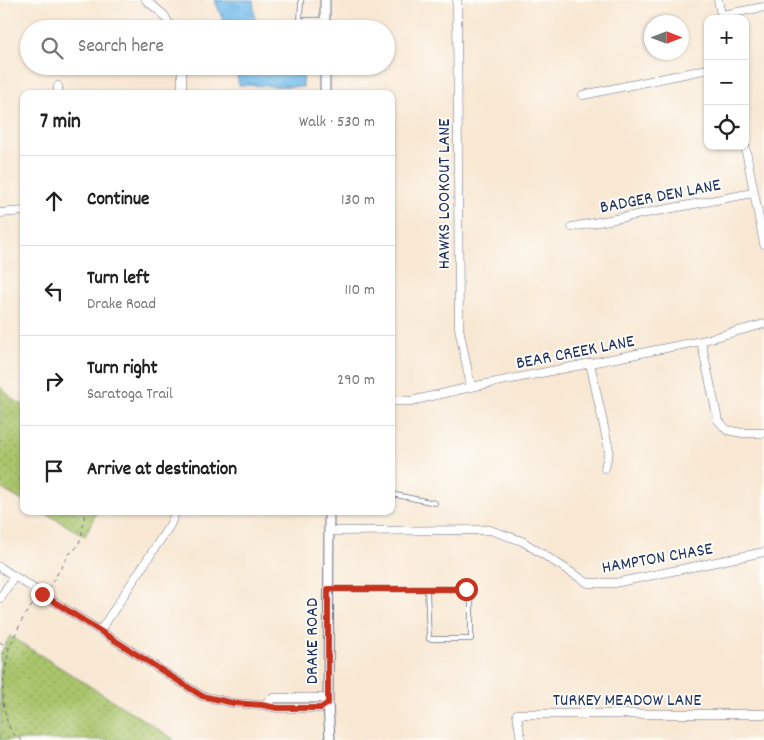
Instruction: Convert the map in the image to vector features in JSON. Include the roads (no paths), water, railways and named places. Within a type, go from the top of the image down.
[{"type":"street","points":[[146,0],[164,15],[167,20]]},
{"type":"street","points":[[325,0],[325,20]]},
{"type":"street","name":"HAWKS LOOKOUT LANE","points":[[457,0],[458,328],[471,387]]},
{"type":"street","points":[[718,0],[722,15]]},
{"type":"street","points":[[730,15],[764,7]]},
{"type":"street","points":[[583,95],[704,71]]},
{"type":"street","points":[[182,75],[182,90]]},
{"type":"street","points":[[325,75],[325,90]]},
{"type":"street","points":[[746,150],[764,244]]},
{"type":"street","name":"BADGER DEN LANE","points":[[572,227],[754,193]]},
{"type":"street","points":[[0,213],[20,211]]},
{"type":"street","name":"BEAR CREEK LANE","points":[[395,401],[411,401],[471,387],[701,341],[764,324]]},
{"type":"street","points":[[701,341],[718,420],[727,430],[742,433],[764,433]]},
{"type":"street","points":[[590,363],[609,450],[605,468]]},
{"type":"street","points":[[100,631],[170,525],[174,515]]},
{"type":"street","name":"DRAKE ROAD","points":[[329,515],[328,703],[330,740]]},
{"type":"street","name":"HAMPTON CHASE","points":[[329,531],[490,530],[522,541],[588,583],[615,583],[764,552]]},
{"type":"street","points":[[0,567],[202,696],[233,703],[277,708],[321,708],[328,703]]},
{"type":"street","points":[[0,598],[14,577]]},
{"type":"street","name":"TURKEY MEADOW LANE","points":[[520,740],[517,714],[764,714]]},
{"type":"lane","points":[[300,20],[301,0]]},
{"type":"lane","points":[[395,495],[435,503]]},
{"type":"lane","points":[[328,589],[427,589],[466,589],[471,592],[471,639],[430,639],[427,589]]},
{"type":"water","points":[[215,0],[253,0],[255,20],[223,20]]},
{"type":"water","points":[[237,75],[304,75],[303,87],[239,85]]}]
